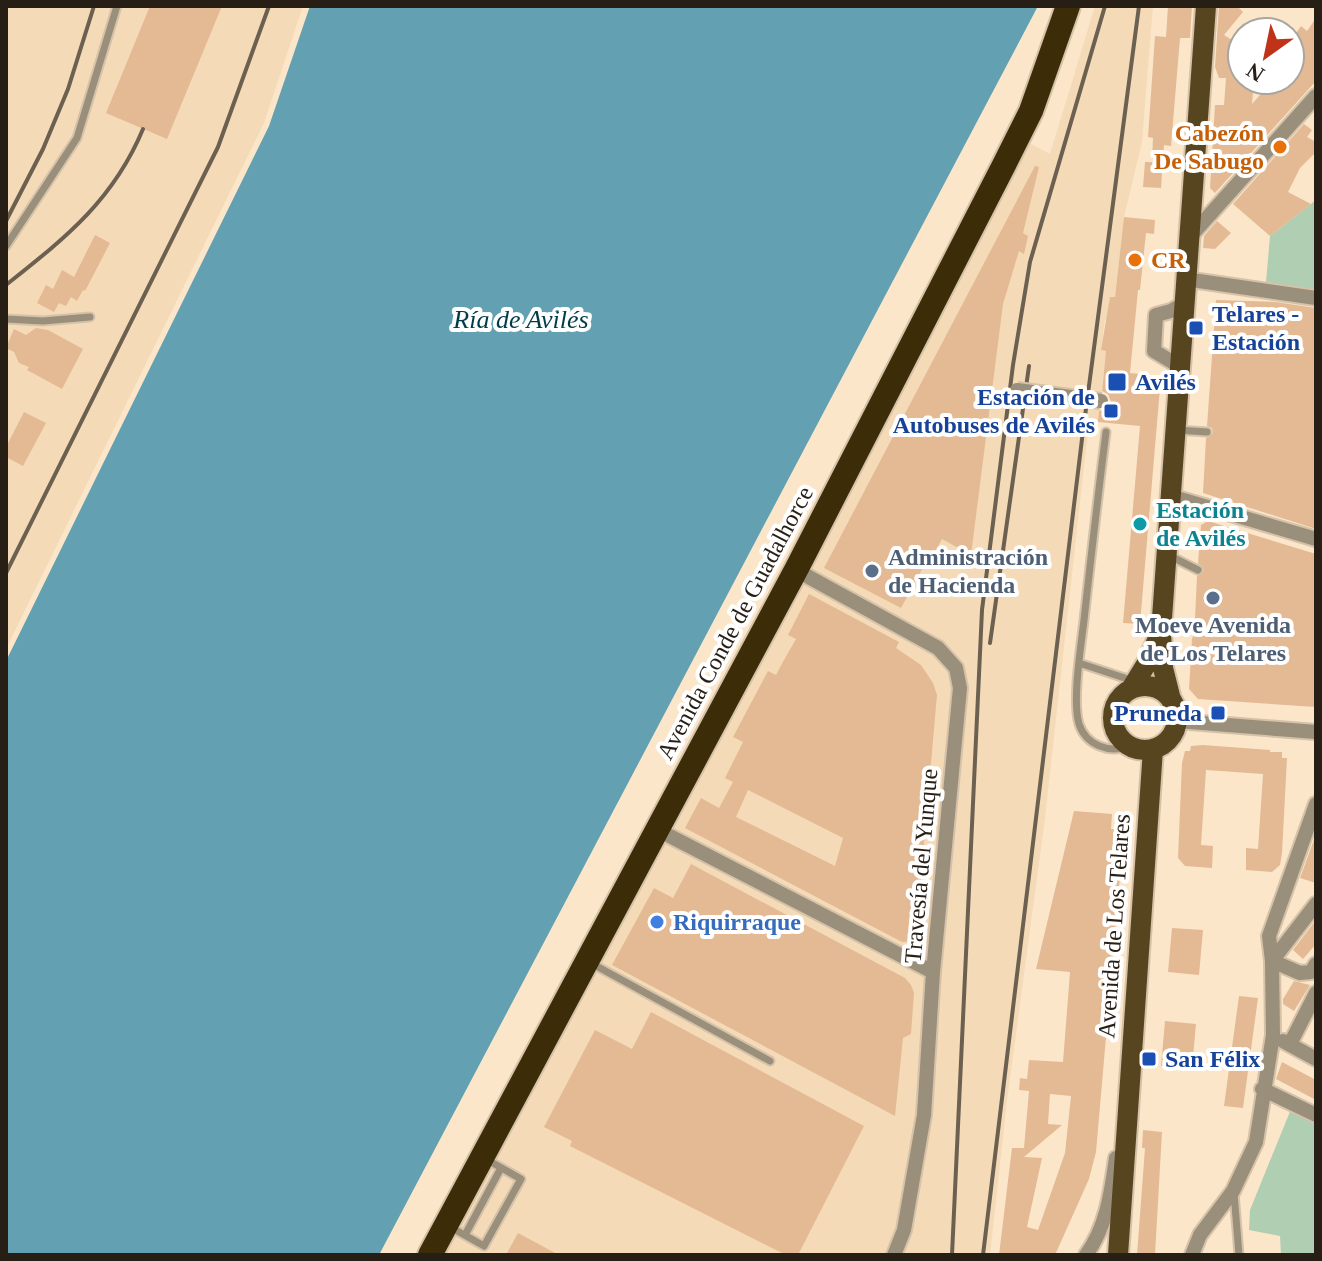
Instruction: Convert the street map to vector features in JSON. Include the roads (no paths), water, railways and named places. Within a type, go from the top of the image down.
[{"type":"highway","name":"Avenida Conde de Guadalhorce","points":[[430,1255],[456,1230],[492,1162],[587,961],[796,570],[1031,111],[1068,6]]},
{"type":"main road","points":[[1161,628],[1147,663],[1116,705],[1113,715],[1120,739],[1139,750],[1153,749],[1171,737],[1177,721],[1163,668],[1161,628],[1206,6]]},
{"type":"main road","points":[[1134,683],[1171,700]]},
{"type":"main road","name":"Avenida de Los Telares","points":[[1129,746],[1149,797]]},
{"type":"main road","name":"Avenida de Los Telares","points":[[1118,1255],[1153,749]]},
{"type":"street","points":[[1187,240],[1316,96]]},
{"type":"street","points":[[1185,279],[1316,298]]},
{"type":"street","points":[[1017,390],[1101,401]]},
{"type":"street","points":[[1170,496],[1316,539]]},
{"type":"street","name":"Travesía del Yunque","points":[[796,570],[938,648],[956,668],[960,688],[933,972],[924,1115],[904,1230],[894,1255]]},
{"type":"street","points":[[1177,721],[1316,732]]},
{"type":"street","points":[[1192,1255],[1200,1235],[1233,1191],[1256,1142],[1273,1035],[1269,936],[1314,813]]},
{"type":"street","points":[[658,830],[933,972]]},
{"type":"street","points":[[1272,961],[1316,904]]},
{"type":"street","points":[[1272,961],[1300,973],[1311,972],[1316,964]]},
{"type":"street","points":[[1290,1044],[1316,993]]},
{"type":"street","points":[[1273,1035],[1316,1059]]},
{"type":"street","points":[[1086,1255],[1095,1244],[1109,1206],[1131,1059]]},
{"type":"street","points":[[1262,1089],[1316,1115]]},
{"type":"lane","points":[[6,246],[77,138],[117,6]]},
{"type":"lane","points":[[6,319],[43,321],[90,317]]},
{"type":"lane","points":[[1175,430],[1207,432]]},
{"type":"lane","points":[[1106,432],[1079,663],[1078,717],[1084,734],[1097,745],[1114,750],[1129,746]]},
{"type":"lane","points":[[1166,554],[1198,570]]},
{"type":"lane","points":[[1161,628],[1195,624]]},
{"type":"lane","points":[[1079,663],[1134,683]]},
{"type":"lane","points":[[587,961],[770,1061]]},
{"type":"lane","points":[[456,1230],[484,1246],[521,1179],[492,1162]]},
{"type":"lane","points":[[1233,1191],[1239,1255]]},
{"type":"water","name":"Ría de Avilés","points":[[310,6],[1038,6],[379,1255],[6,1255],[6,661],[269,126]]},
{"type":"railway","points":[[6,221],[43,149],[68,89],[94,6]]},
{"type":"railway","points":[[6,573],[218,147],[269,6]]},
{"type":"railway","points":[[952,1255],[982,610],[1013,365],[1030,262],[1105,6]]},
{"type":"railway","points":[[983,1255],[1082,439],[1139,6]]},
{"type":"railway","points":[[6,285],[67,234],[102,198],[131,154],[143,129]]},
{"type":"railway","points":[[990,643],[1029,366]]},
{"type":"place","name":"Cabezón De Sabugo","points":[[1280,147]]},
{"type":"place","name":"CR","points":[[1135,260]]},
{"type":"place","name":"Telares - Estación","points":[[1196,328]]},
{"type":"place","name":"Avilés","points":[[1117,382]]},
{"type":"place","name":"Estación de Autobuses de Avilés","points":[[1111,411]]},
{"type":"place","name":"Estación de Avilés","points":[[1140,524]]},
{"type":"place","name":"Administración de Hacienda","points":[[872,571]]},
{"type":"place","name":"Moeve Avenida de Los Telares","points":[[1213,598]]},
{"type":"place","name":"Pruneda","points":[[1218,713]]},
{"type":"place","name":"Riquirraque","points":[[657,922]]},
{"type":"place","name":"San Félix","points":[[1149,1059]]}]
